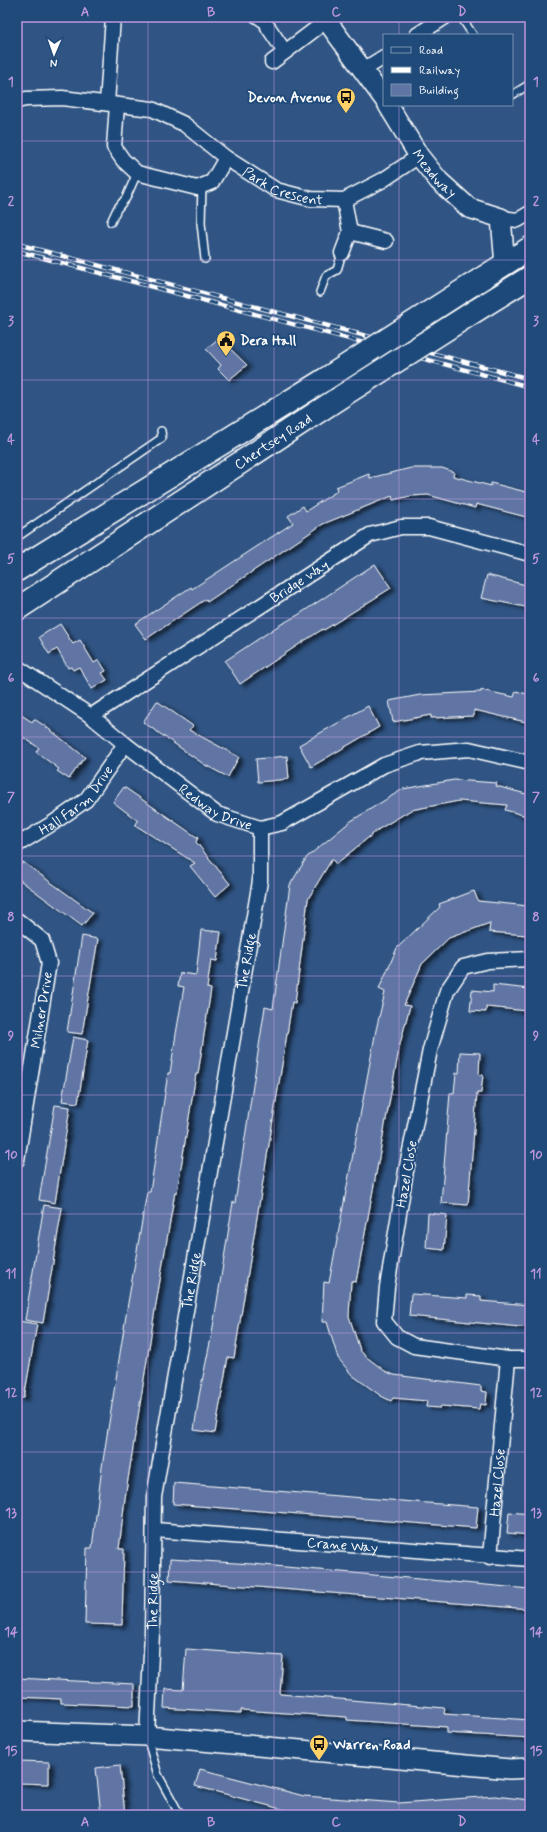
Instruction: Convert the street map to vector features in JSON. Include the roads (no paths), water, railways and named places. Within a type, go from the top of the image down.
[{"type":"highway","name":"Chertsey Road","points":[[17,570],[324,380],[530,248]]},
{"type":"highway","name":"Chertsey Road","points":[[17,609],[342,396],[530,277]]},
{"type":"street","points":[[113,17],[112,104],[114,146],[123,160],[137,173],[197,188],[202,185]]},
{"type":"street","points":[[419,34],[445,17]]},
{"type":"street","points":[[272,62],[325,19],[383,98]]},
{"type":"street","points":[[268,27],[285,52]]},
{"type":"street","points":[[363,70],[383,58]]},
{"type":"street","name":"Park Crescent","points":[[17,101],[26,99],[62,98],[152,109],[184,124],[226,158],[276,190],[311,199],[344,200],[384,180],[419,156]]},
{"type":"street","name":"Meadway","points":[[389,106],[419,156],[439,180],[469,208],[501,218]]},
{"type":"street","name":"Park Crescent","points":[[202,185],[212,182],[226,158]]},
{"type":"street","name":"Park Crescent","points":[[344,200],[350,232]]},
{"type":"street","points":[[505,265],[501,218],[518,220],[530,213]]},
{"type":"street","points":[[342,253],[350,232],[386,242]]},
{"type":"street","name":"Bridge Way","points":[[91,716],[370,535],[401,527],[429,527],[530,554]]},
{"type":"street","name":"Redway Drive","points":[[17,668],[91,716],[125,744],[217,814],[260,828],[282,823],[384,765],[420,753],[469,749],[530,763]]},
{"type":"street","name":"Hall Farm Drive","points":[[17,845],[53,823],[86,800],[125,744]]},
{"type":"street","name":"The Ridge","points":[[147,1736],[155,1530],[154,1497],[260,881],[260,828]]},
{"type":"street","name":"Milner Drive","points":[[17,920],[42,940],[49,963],[17,1160]]},
{"type":"street","name":"Hazel Close","points":[[530,960],[488,961],[462,967],[447,991],[430,1050],[406,1171],[387,1287],[384,1321],[397,1336],[414,1346],[508,1359],[530,1360]]},
{"type":"street","name":"Hazel Close","points":[[490,1557],[508,1359]]},
{"type":"street","name":"Crane Way","points":[[155,1530],[530,1560]]},
{"type":"street","points":[[17,1731],[147,1736],[510,1768],[530,1768]]},
{"type":"lane","points":[[254,17],[268,27]]},
{"type":"lane","points":[[461,17],[472,34]]},
{"type":"lane","points":[[513,94],[530,84]]},
{"type":"lane","points":[[111,222],[117,209],[126,198],[137,173]]},
{"type":"lane","points":[[202,185],[201,223],[205,259]]},
{"type":"lane","points":[[320,292],[326,276],[337,270],[342,253]]},
{"type":"lane","points":[[17,537],[162,438],[161,431]]},
{"type":"lane","points":[[147,1736],[158,1776],[180,1815]]},
{"type":"railway","points":[[17,244],[530,379]]},
{"type":"railway","points":[[17,251],[530,387]]},
{"type":"place","name":"Devon Avenue","points":[[346,114]]},
{"type":"place","name":"Dera Hall","points":[[226,357]]},
{"type":"place","name":"Warren Road","points":[[319,1761]]}]
